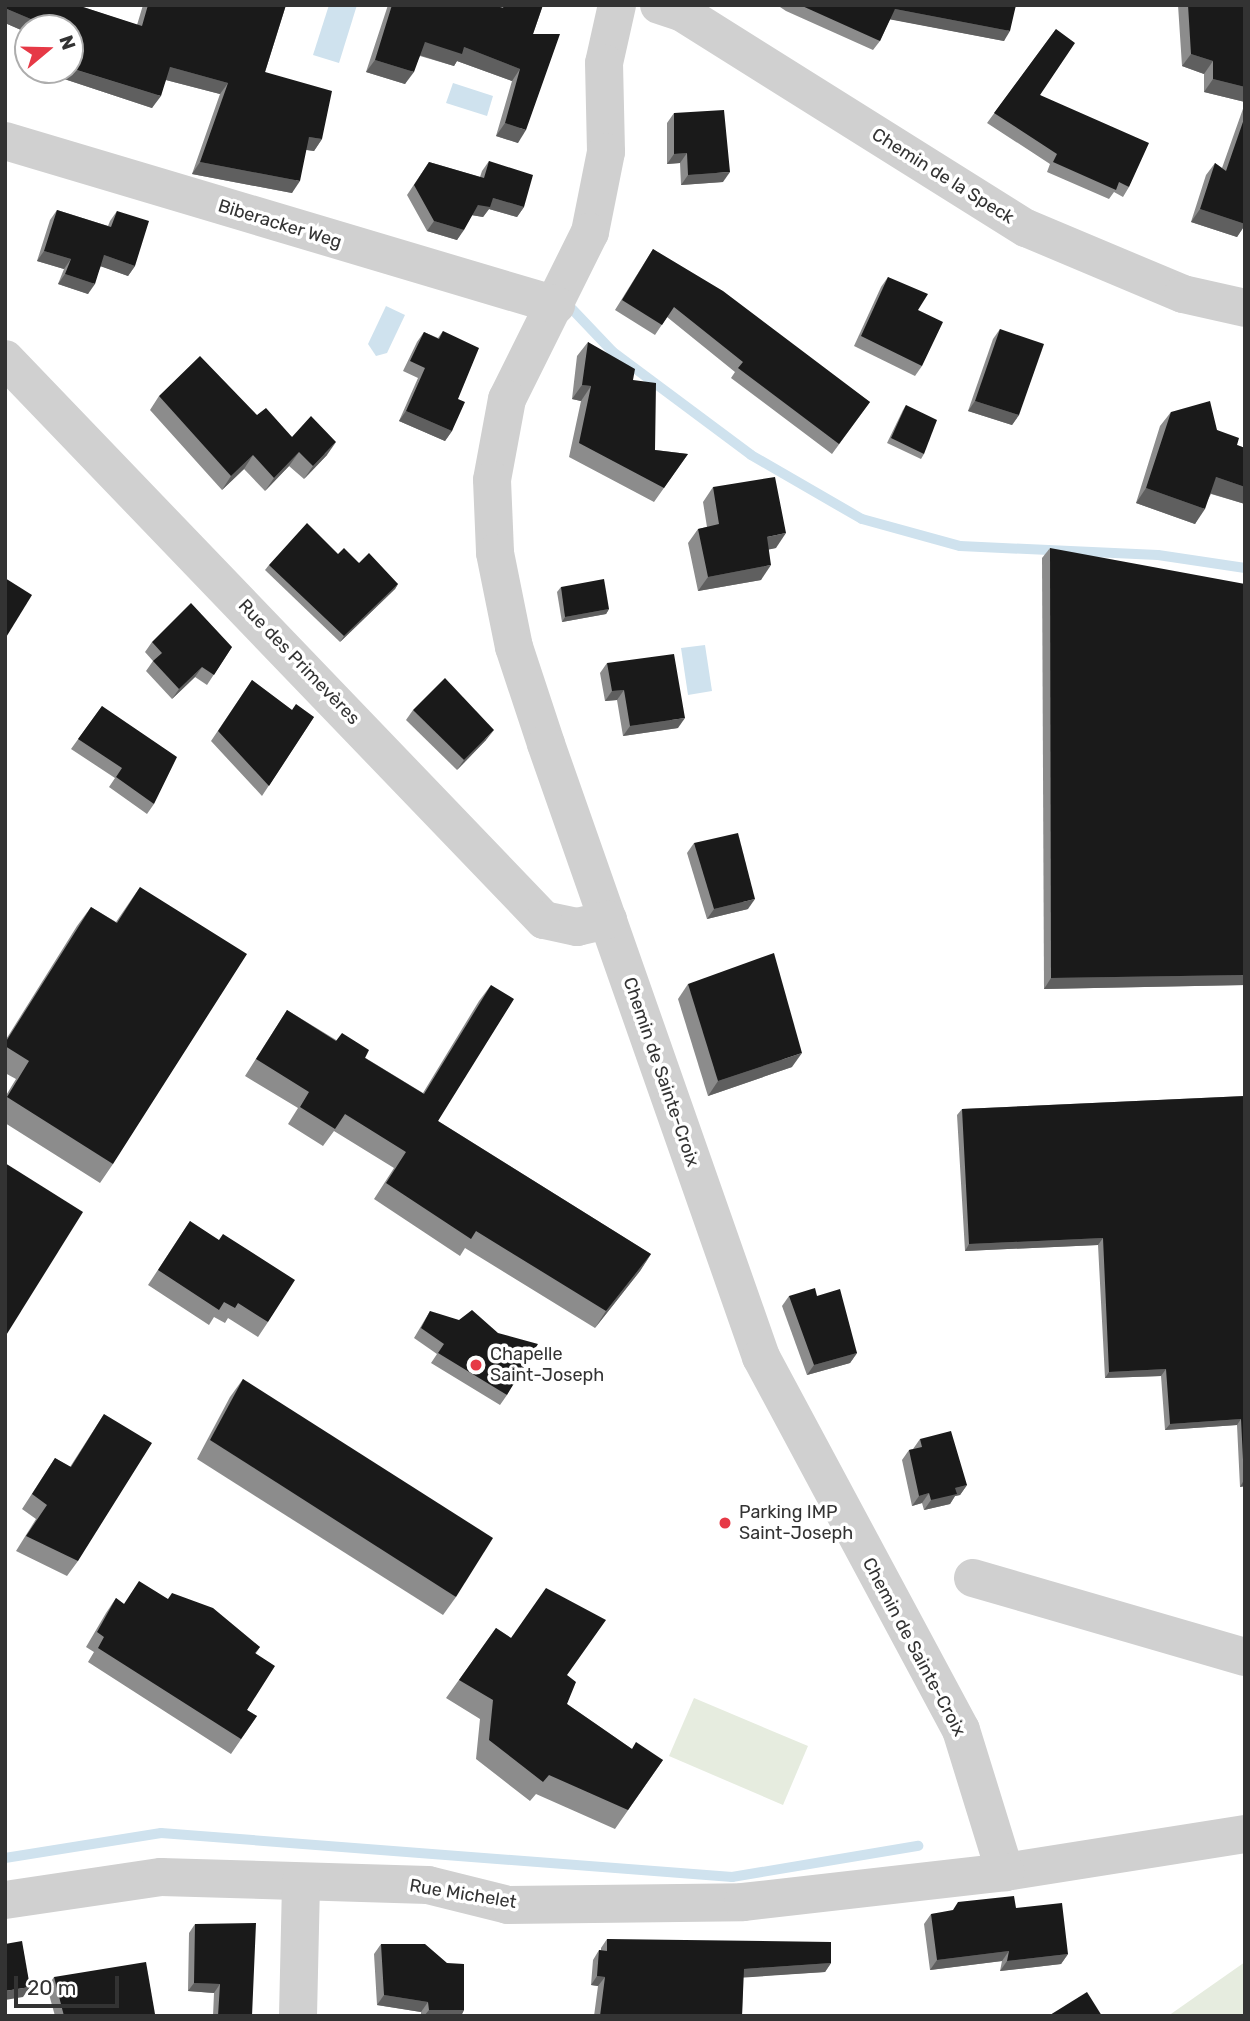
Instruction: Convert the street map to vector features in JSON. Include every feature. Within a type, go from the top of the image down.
[{"type":"street","name":"Chemin de Sainte-Croix","points":[[617,5],[604,63],[606,152],[590,232],[507,399],[492,480],[495,552],[514,647],[761,1357],[961,1730],[1004,1872]]},
{"type":"street","name":"Chemin de la Speck","points":[[659,5],[681,12],[1026,228],[1183,294],[1245,308]]},
{"type":"street","name":"Biberacker Weg","points":[[5,141],[556,305]]},
{"type":"street","name":"Rue des Primevères","points":[[5,359],[544,920],[577,927],[608,920]]},
{"type":"street","points":[[973,1578],[1245,1657]]},
{"type":"street","points":[[1004,1872],[1245,1834]]},
{"type":"street","name":"Rue Michelet","points":[[5,1900],[149,1878],[428,1885],[508,1905],[743,1902],[1004,1872]]},
{"type":"street","points":[[298,2016],[301,1882]]},
{"type":"shaded area","points":[[694,1698],[808,1746],[783,1805],[669,1756]]},
{"type":"shaded area","points":[[1245,1962],[1245,2016],[1168,2016]]},
{"type":"water","points":[[329,5],[357,5],[339,63],[313,55]]},
{"type":"water","points":[[453,83],[493,96],[487,116],[446,103]]},
{"type":"water","points":[[386,306],[405,315],[387,353],[376,356],[368,344]]},
{"type":"water","points":[[705,645],[712,691],[688,695],[681,648]]},
{"type":"building","points":[[5,5],[81,5],[142,26],[148,5],[286,5],[265,72],[332,91],[322,139],[309,137],[300,181],[200,162],[228,83],[170,67],[161,96],[84,72],[84,14],[19,14],[7,9],[5,13]]},
{"type":"building","points":[[392,5],[494,5],[503,8],[504,5],[543,5],[533,34],[560,34],[526,130],[505,123],[520,69],[464,47],[462,54],[425,42],[414,72],[375,60]]},
{"type":"building","points":[[800,5],[1016,5],[1010,31],[895,9],[880,41]]},
{"type":"building","points":[[1188,5],[1245,5],[1245,87],[1213,79],[1213,61],[1191,54]]},
{"type":"building","points":[[1056,29],[1075,43],[1040,95],[1149,143],[1129,187],[1119,182],[1116,190],[1053,162],[1057,154],[994,113]]},
{"type":"building","points":[[724,110],[730,172],[688,175],[687,153],[674,154],[674,113]]},
{"type":"building","points":[[1245,116],[1245,224],[1200,209],[1215,163],[1226,171]]},
{"type":"building","points":[[489,161],[533,175],[524,207],[493,198],[490,207],[478,205],[464,230],[434,221],[414,185],[429,162],[484,178]]},
{"type":"building","points":[[57,210],[111,227],[117,211],[149,221],[135,266],[104,255],[95,284],[65,274],[71,259],[44,251]]},
{"type":"building","points":[[653,249],[723,291],[870,402],[839,444],[738,368],[743,362],[674,307],[662,325],[622,300]]},
{"type":"building","points":[[888,277],[928,294],[918,310],[943,322],[922,366],[861,336]]},
{"type":"building","points":[[1000,329],[1044,344],[1019,415],[975,401]]},
{"type":"building","points":[[443,331],[479,348],[458,399],[465,402],[452,431],[406,411],[425,368],[410,361],[424,332],[439,339]]},
{"type":"building","points":[[588,342],[635,369],[633,380],[656,383],[655,450],[688,454],[664,488],[579,443],[591,386],[582,385]]},
{"type":"building","points":[[200,356],[257,415],[266,408],[292,437],[311,416],[336,442],[313,466],[299,452],[274,478],[253,455],[231,476],[159,396]]},
{"type":"building","points":[[1210,401],[1217,430],[1239,438],[1237,445],[1245,448],[1245,487],[1216,477],[1205,509],[1146,488],[1171,412]]},
{"type":"building","points":[[906,405],[937,420],[924,454],[891,438]]},
{"type":"building","points":[[775,477],[786,533],[767,537],[771,565],[708,577],[698,529],[719,524],[713,487]]},
{"type":"building","points":[[307,523],[338,554],[344,548],[359,563],[369,553],[398,584],[344,636],[269,565]]},
{"type":"building","points":[[1050,548],[1245,584],[1245,975],[1051,978]]},
{"type":"building","points":[[5,578],[32,595],[5,639]]},
{"type":"building","points":[[604,579],[609,609],[565,617],[561,587]]},
{"type":"building","points":[[191,603],[232,647],[214,675],[202,667],[179,689],[153,661],[162,653],[152,642]]},
{"type":"building","points":[[674,654],[685,718],[630,726],[624,690],[612,691],[607,663]]},
{"type":"building","points":[[445,678],[494,730],[464,760],[413,710]]},
{"type":"building","points":[[252,680],[292,710],[296,704],[314,717],[269,786],[218,731]]},
{"type":"building","points":[[102,706],[177,757],[154,804],[116,777],[122,768],[78,739]]},
{"type":"building","points":[[738,833],[755,899],[714,909],[694,843]]},
{"type":"building","points":[[140,887],[247,954],[113,1164],[7,1097],[29,1061],[5,1046],[5,1043],[91,907],[117,923]]},
{"type":"building","points":[[774,953],[802,1053],[718,1081],[688,984]]},
{"type":"building","points":[[491,985],[514,999],[438,1121],[651,1254],[606,1311],[476,1231],[471,1239],[386,1183],[406,1152],[345,1114],[335,1129],[300,1107],[309,1092],[256,1059],[287,1010],[336,1041],[342,1033],[369,1050],[365,1058],[424,1094]]},
{"type":"building","points":[[1245,1096],[1244,1480],[1241,1419],[1170,1424],[1166,1369],[1109,1372],[1103,1238],[969,1244],[962,1109]]},
{"type":"building","points":[[5,1163],[83,1212],[5,1337]]},
{"type":"building","points":[[190,1221],[219,1240],[223,1234],[295,1280],[268,1322],[238,1303],[235,1308],[224,1302],[219,1310],[158,1270]]},
{"type":"building","points":[[815,1288],[817,1296],[840,1289],[857,1353],[814,1365],[789,1296]]},
{"type":"building","name":"Chapelle Saint-Joseph","points":[[472,1310],[498,1333],[538,1344],[507,1395],[438,1353],[444,1344],[421,1328],[430,1311],[459,1320]]},
{"type":"building","points":[[243,1379],[493,1538],[456,1597],[210,1440]]},
{"type":"building","points":[[104,1414],[152,1443],[78,1561],[26,1536],[47,1505],[32,1494],[55,1458],[71,1467]]},
{"type":"building","points":[[951,1431],[967,1485],[955,1488],[957,1494],[931,1500],[929,1493],[919,1496],[909,1450],[922,1447],[920,1439]]},
{"type":"building","points":[[139,1581],[168,1599],[172,1593],[213,1608],[260,1647],[255,1653],[275,1666],[247,1710],[257,1716],[241,1739],[98,1648],[104,1637],[97,1632],[116,1598],[124,1604]]},
{"type":"building","points":[[546,1588],[606,1620],[567,1675],[576,1682],[567,1704],[632,1749],[636,1742],[663,1760],[628,1810],[549,1775],[543,1782],[489,1740],[493,1700],[459,1680],[496,1628],[511,1638]]},
{"type":"building","points":[[1014,1896],[1016,1908],[1062,1903],[1068,1954],[1007,1961],[1009,1951],[937,1960],[931,1914],[953,1910],[958,1902]]},
{"type":"building","points":[[256,1923],[252,2016],[218,2016],[220,1984],[194,1983],[195,1924]]},
{"type":"building","points":[[607,1939],[831,1942],[831,1963],[744,1969],[742,2016],[600,2016],[605,1977],[597,1976],[599,1950],[607,1951]]},
{"type":"building","points":[[22,1941],[30,1987],[5,1991],[5,1944]]},
{"type":"building","points":[[381,1944],[425,1944],[447,1963],[464,1964],[464,2010],[429,2010],[428,2002],[384,1995]]},
{"type":"building","points":[[146,1962],[155,2014],[64,2016],[54,1977]]},
{"type":"building","points":[[1087,1992],[1102,2016],[1050,2015]]},
{"type":"waterway","points":[[572,309],[613,352],[751,455],[862,519],[960,546],[1158,555],[1245,568]]},
{"type":"waterway","points":[[5,1858],[161,1833],[732,1877],[918,1846]]},
{"type":"place","name":"Chapelle Saint-Joseph","points":[[476,1365]]},
{"type":"place","name":"Parking IMP Saint-Joseph","points":[[725,1523]]}]
